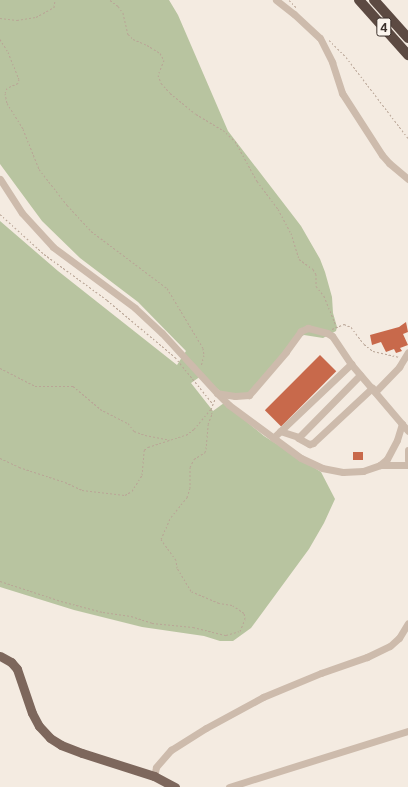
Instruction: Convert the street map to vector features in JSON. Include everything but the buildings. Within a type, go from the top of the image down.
[{"type":"highway","name":"4","points":[[359,0],[408,55]]},
{"type":"highway","name":"4","points":[[374,0],[408,38]]},
{"type":"main road","points":[[0,656],[11,662],[17,669],[32,713],[39,726],[50,738],[60,745],[82,754],[154,776],[170,786]]},
{"type":"street","points":[[276,0],[320,38],[332,62],[342,93],[382,155],[408,179]]},
{"type":"street","points":[[0,179],[26,218],[53,247],[135,308],[229,405],[272,438],[301,458],[322,468],[343,472],[363,471],[380,465],[408,465]]},
{"type":"street","points":[[217,393],[235,396],[249,395],[286,352],[301,331],[308,328],[327,333],[332,336],[351,364],[408,431]]},
{"type":"street","points":[[280,430],[298,437],[309,444],[313,444],[403,361],[408,352]]},
{"type":"street","points":[[272,438],[351,364]]},
{"type":"street","points":[[298,437],[360,375]]},
{"type":"street","points":[[380,465],[391,452],[402,424]]},
{"type":"street","points":[[408,450],[408,460]]},
{"type":"street","points":[[154,776],[156,767],[168,754],[200,732],[263,697],[321,673],[367,657],[390,646],[400,638],[408,623]]},
{"type":"street","points":[[229,787],[408,731]]},
{"type":"path","points":[[0,18],[17,20],[36,17],[54,7],[55,0]]},
{"type":"path","points":[[110,0],[118,6],[123,13],[128,34],[132,39],[160,52],[164,60],[158,75],[161,83],[170,93],[196,114],[223,130],[234,141],[256,181],[281,214],[291,233],[297,256],[313,269],[316,274],[316,286],[324,296],[332,312],[336,326]]},
{"type":"path","points":[[289,0],[298,8]]},
{"type":"path","points":[[327,38],[346,57],[408,138]]},
{"type":"path","points":[[0,39],[8,52],[19,79],[18,83],[8,88],[5,93],[7,103],[23,128],[39,169],[67,205],[91,231],[167,288],[203,348],[203,360],[198,372]]},
{"type":"path","points":[[0,214],[44,254],[107,300],[175,357],[212,404]]},
{"type":"path","points":[[319,331],[328,331],[336,326],[344,324],[351,327],[364,344],[373,351],[396,355],[403,361]]},
{"type":"path","points":[[0,368],[35,386],[73,386],[100,409],[128,422],[134,430],[145,435],[171,440]]},
{"type":"path","points":[[0,580],[61,601],[103,612],[131,616],[152,623],[193,627],[226,635],[240,630],[245,619],[244,613],[232,605],[219,603],[191,591],[177,568],[176,560],[161,539],[171,518],[187,496],[190,488],[190,467],[194,459],[205,452],[208,424],[212,414],[212,404],[217,393]]},
{"type":"path","points":[[0,458],[19,467],[73,485],[82,490],[124,495],[132,491],[142,475],[144,450],[148,447],[186,435],[194,429],[211,409]]},
{"type":"green space","points":[[0,0],[169,0],[178,15],[228,131],[301,226],[320,259],[325,272],[332,297],[333,313],[337,327],[336,331],[323,338],[304,335],[299,338],[248,398],[229,398],[201,376],[191,383],[213,411],[224,403],[264,436],[321,472],[335,499],[324,523],[309,549],[251,628],[233,641],[220,641],[204,636],[142,627],[74,610],[0,587],[0,221],[58,271],[177,365],[186,351],[138,302],[80,258],[42,221],[0,164]]}]
